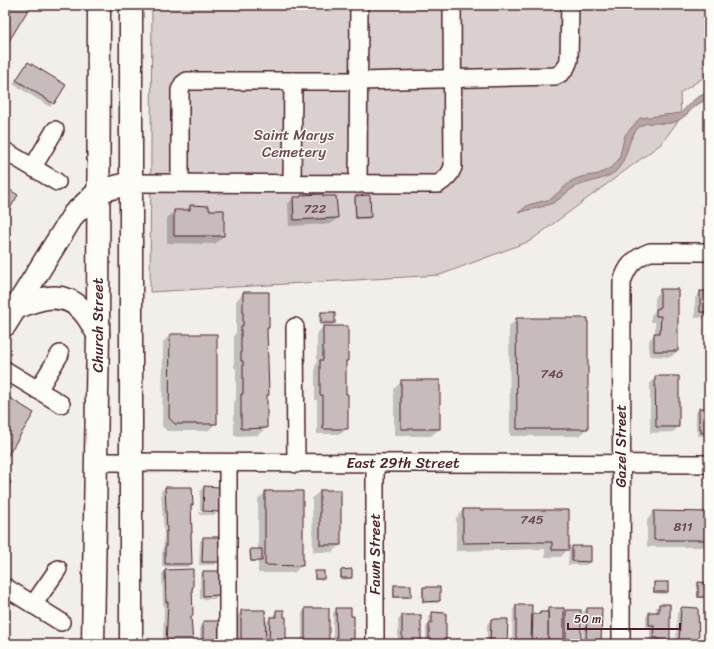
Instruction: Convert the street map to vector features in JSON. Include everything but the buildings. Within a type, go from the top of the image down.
[{"type":"main road","name":"Church Street","points":[[93,644],[97,462],[99,5]]},
{"type":"main road","points":[[131,5],[131,644]]},
{"type":"main road","points":[[10,316],[74,214],[99,191],[132,183]]},
{"type":"main road","points":[[10,316],[36,300],[46,298],[62,298],[74,303],[81,309],[98,334]]},
{"type":"street","points":[[358,184],[359,5]]},
{"type":"street","points":[[132,183],[438,184],[446,180],[453,167],[452,5]]},
{"type":"street","points":[[180,183],[180,90],[183,84],[187,81],[359,81],[555,76],[561,74],[567,68],[569,60],[570,5]]},
{"type":"street","points":[[292,183],[294,81]]},
{"type":"street","points":[[33,167],[55,130]]},
{"type":"street","points":[[5,150],[57,182]]},
{"type":"street","name":"Gazel Street","points":[[621,644],[620,551],[622,464],[622,283],[625,272],[632,262],[650,252],[709,252]]},
{"type":"street","points":[[295,326],[296,464]]},
{"type":"street","points":[[38,390],[60,354]]},
{"type":"street","points":[[5,370],[60,404]]},
{"type":"street","name":"East 29th Street","points":[[97,462],[296,464],[709,464]]},
{"type":"street","points":[[228,463],[228,644]]},
{"type":"street","name":"Fawn Street","points":[[375,464],[375,644]]},
{"type":"street","points":[[33,605],[58,569]]},
{"type":"street","points":[[5,587],[61,622]]},
{"type":"green space","name":"Saint Marys Cemetery","points":[[152,5],[709,5],[709,74],[680,93],[681,117],[661,144],[530,241],[440,275],[150,292]]},
{"type":"shaded area","points":[[709,93],[709,100],[698,104],[677,121],[671,123],[649,123],[637,129],[633,134],[625,157],[615,172],[602,179],[575,187],[553,203],[518,213],[528,205],[551,199],[571,181],[581,177],[599,174],[612,167],[619,159],[625,135],[640,118],[681,113],[696,98]]}]
